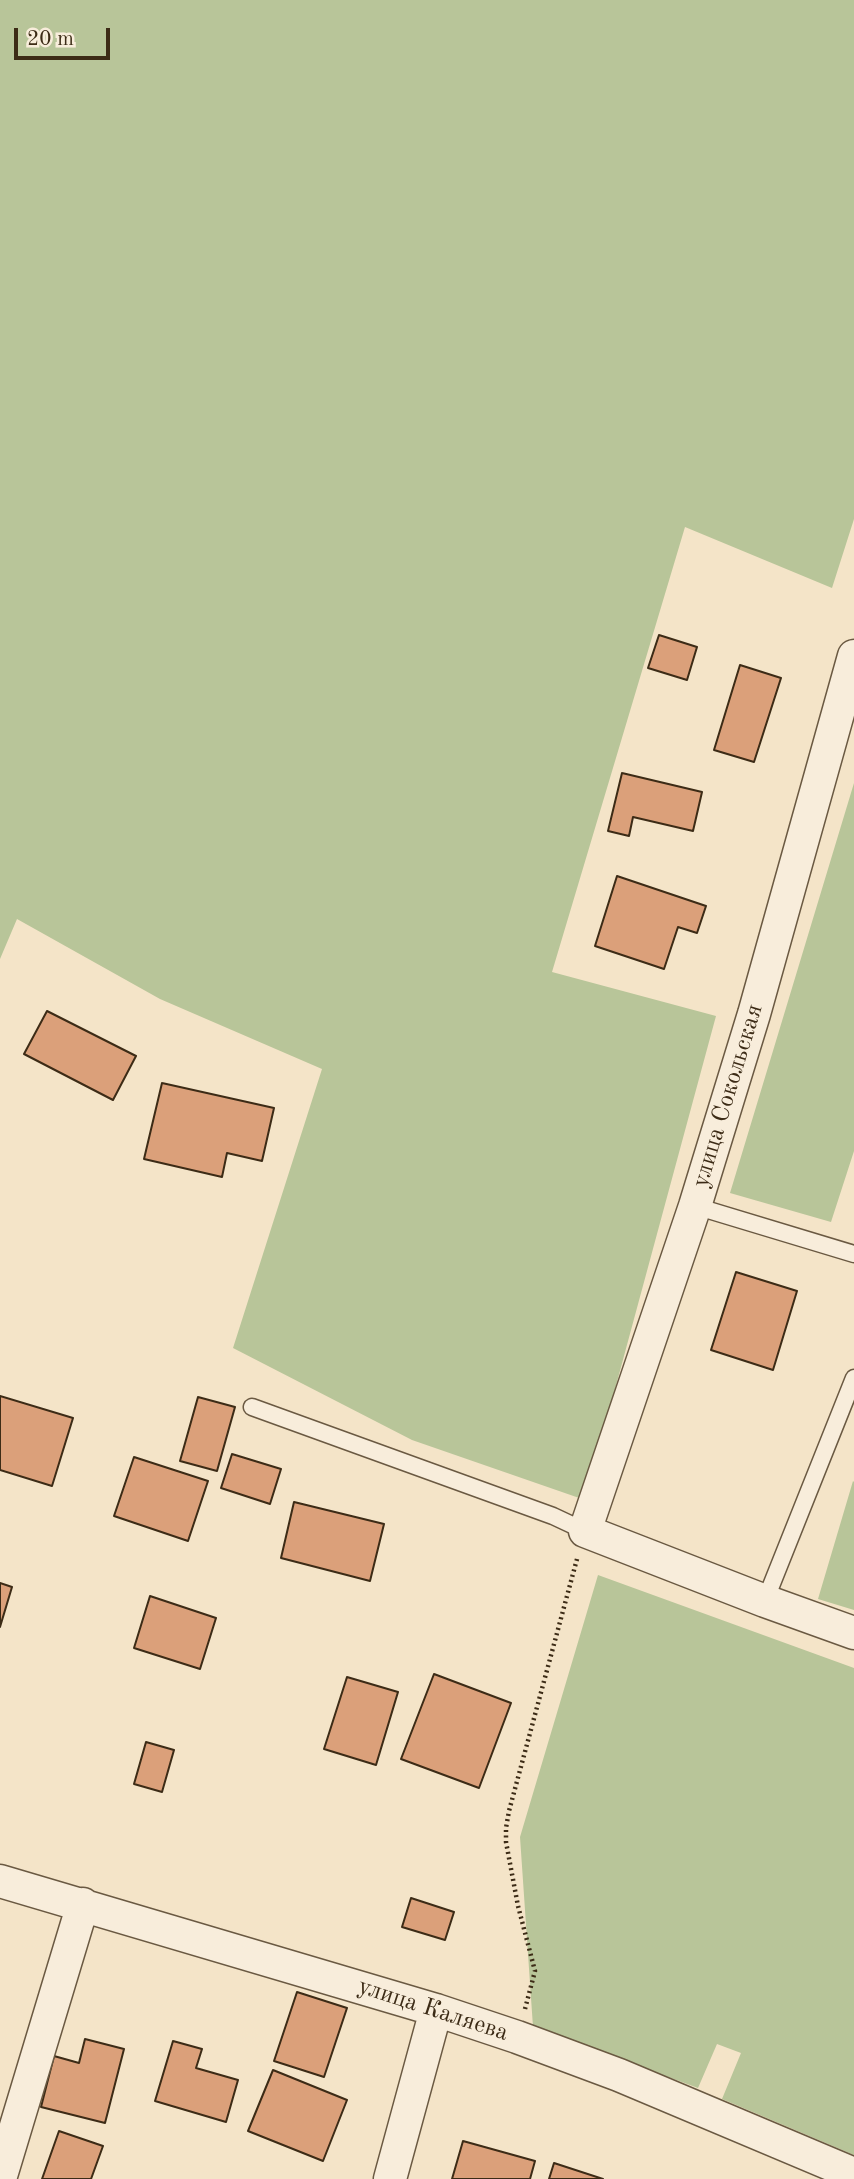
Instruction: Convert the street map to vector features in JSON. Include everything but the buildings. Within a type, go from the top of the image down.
[{"type":"street","name":"улица Сокольская","points":[[585,1531],[695,1206],[754,1014],[854,656]]},
{"type":"street","points":[[585,1531],[854,1633]]},
{"type":"street","name":"улица Каляева","points":[[0,1881],[436,2010],[517,2037],[619,2075],[854,2174]]},
{"type":"street","points":[[0,2179],[83,1904]]},
{"type":"street","points":[[390,2179],[436,2010]]},
{"type":"lane","points":[[695,1206],[854,1254]]},
{"type":"lane","points":[[765,1601],[854,1378]]},
{"type":"lane","points":[[252,1407],[554,1516],[585,1531]]},
{"type":"path","points":[[517,2037],[535,1971],[518,1906],[506,1842],[506,1828],[585,1531]]},
{"type":"green space","points":[[0,0],[854,0],[854,519],[832,588],[685,527],[552,972],[716,1016],[585,1500],[412,1440],[233,1348],[322,1069],[160,999],[17,919],[0,959]]},
{"type":"green space","points":[[854,783],[854,1151],[831,1222],[730,1193]]},
{"type":"green space","points":[[854,1482],[854,1610],[818,1599]]},
{"type":"green space","points":[[598,1575],[854,1668],[854,2155],[722,2099],[741,2053],[717,2044],[698,2088],[533,2027],[520,1837]]}]
